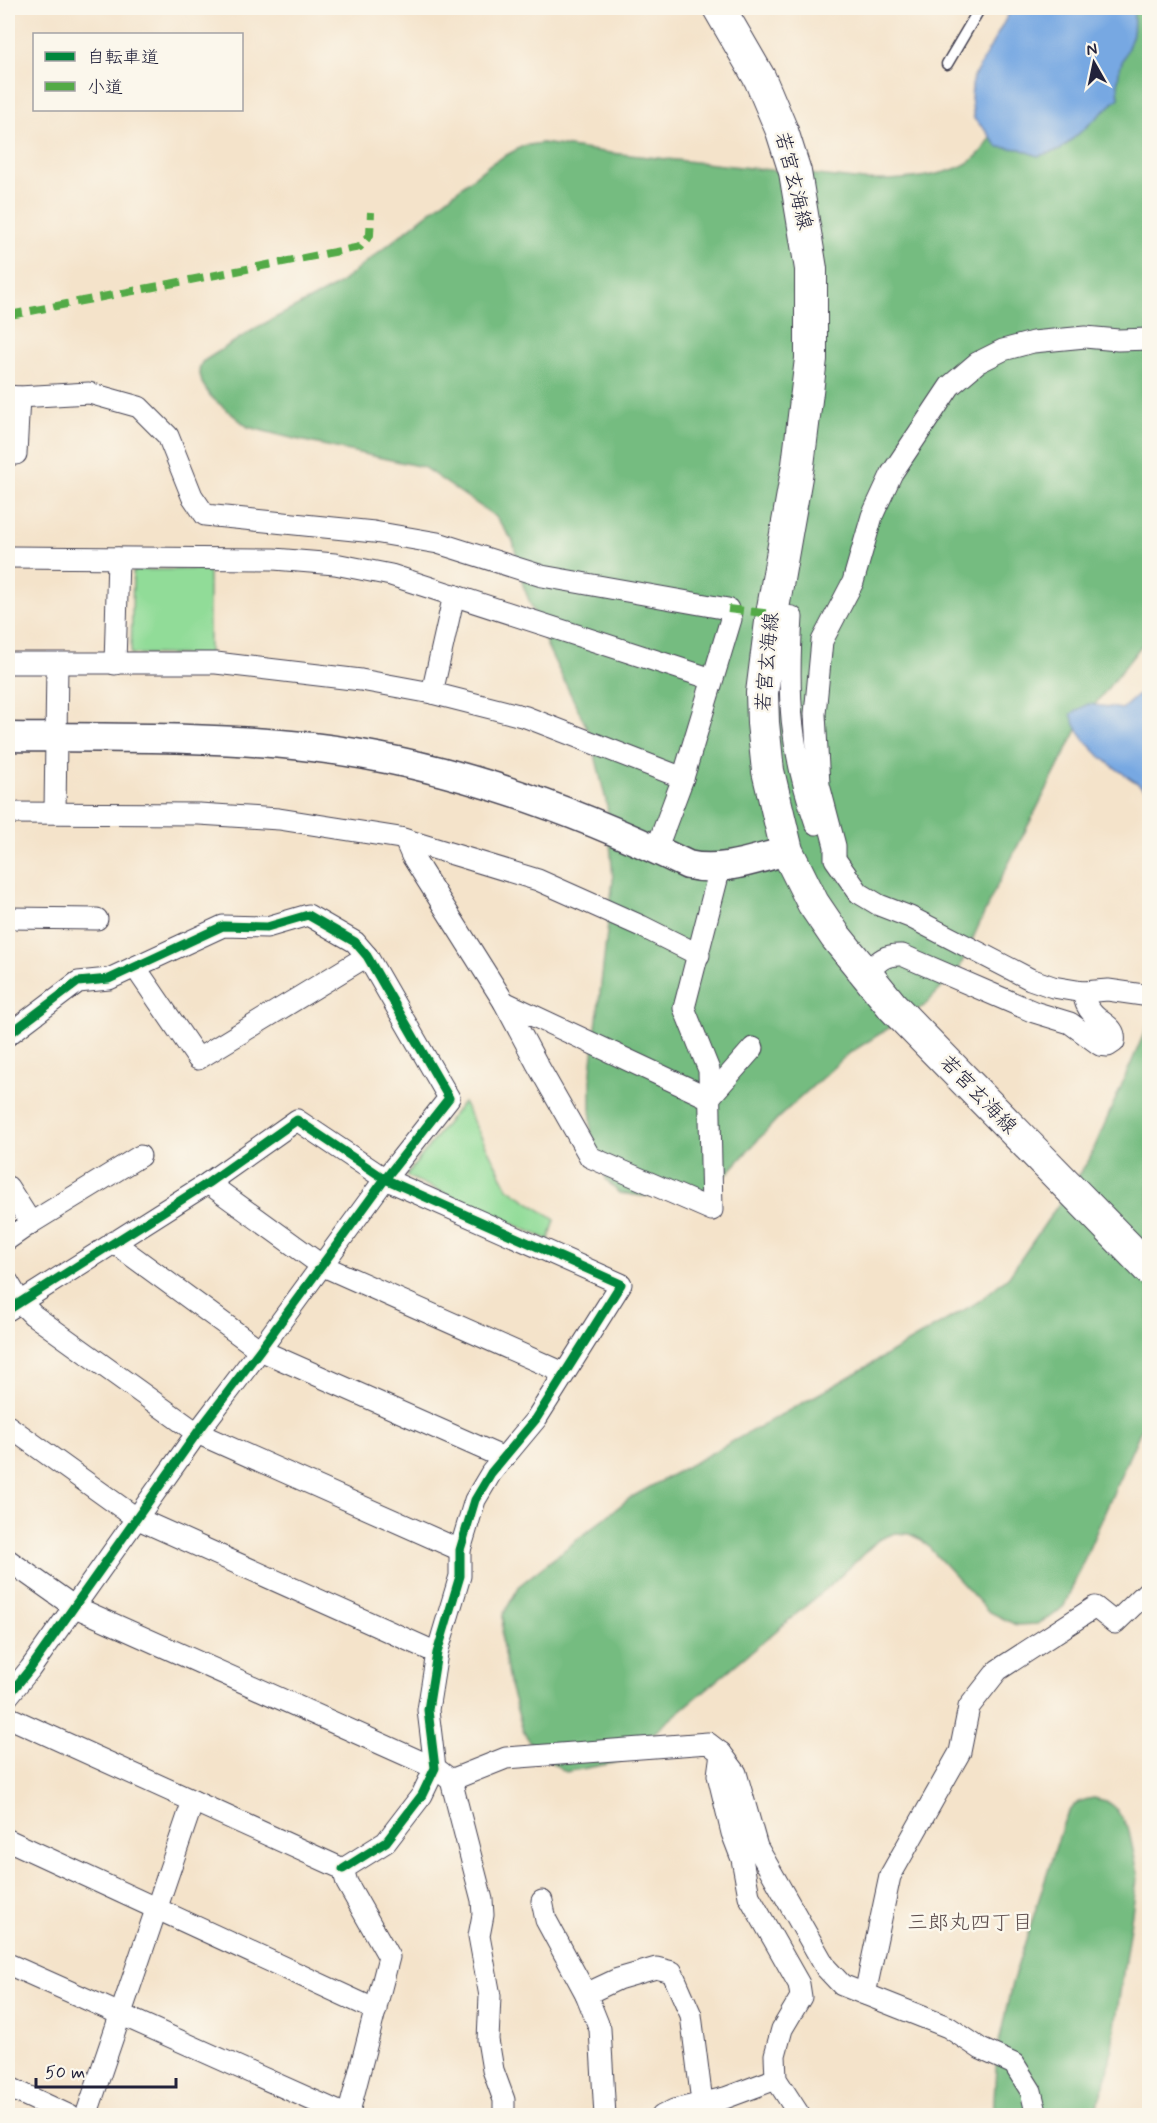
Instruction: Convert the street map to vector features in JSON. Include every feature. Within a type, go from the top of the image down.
[{"type":"main road","name":"若宮玄海線","points":[[719,8],[760,79],[782,131],[795,172],[811,269],[811,358],[798,465],[764,662],[762,693],[768,771],[787,851],[813,903],[836,937],[893,1007],[1149,1270]]},
{"type":"street","points":[[835,859],[836,846],[819,784],[815,743],[814,714],[822,641],[853,582],[872,516],[892,473],[950,386],[961,375],[1003,350],[1058,338],[1149,339]]},
{"type":"street","points":[[8,453],[16,454],[13,397],[89,393],[139,407],[168,436],[192,495],[205,515],[374,532],[438,543],[542,576],[728,609],[731,619],[683,778],[656,850]]},
{"type":"street","points":[[8,557],[274,559],[335,564],[391,575],[712,679]]},
{"type":"street","points":[[115,664],[118,558]]},
{"type":"street","points":[[432,693],[454,595]]},
{"type":"street","points":[[772,614],[792,617],[788,666],[791,728],[807,797],[817,827],[835,859],[859,893],[1030,980],[1083,992],[1108,990],[1149,996]]},
{"type":"street","points":[[8,663],[216,663],[303,672],[432,693],[525,717],[683,778]]},
{"type":"street","points":[[55,812],[57,664]]},
{"type":"street","points":[[8,737],[212,740],[348,753],[420,767],[493,786],[570,813],[688,865],[705,869],[720,868],[787,851]]},
{"type":"street","points":[[8,813],[199,814],[267,818],[405,840],[538,880],[699,955]]},
{"type":"street","points":[[405,840],[412,856],[504,1002],[590,1157],[712,1210],[709,1070],[684,1008],[720,868]]},
{"type":"street","points":[[8,1035],[78,982],[109,979],[223,926],[267,927],[308,915],[355,942],[367,956],[449,1098],[385,1179],[197,1433],[30,1669],[8,1696]]},
{"type":"street","points":[[8,918],[97,919]]},
{"type":"street","points":[[866,975],[881,959],[891,955],[902,955],[1034,1012],[1070,1023],[1100,1045],[1108,1046],[1114,1042],[1115,1035],[1112,1029],[1093,1014],[1085,1003],[1083,992]]},
{"type":"street","points":[[135,967],[198,1059],[367,956]]},
{"type":"street","points":[[504,1002],[709,1098]]},
{"type":"street","points":[[709,1098],[753,1048]]},
{"type":"street","points":[[14,1306],[208,1183],[297,1120],[385,1179],[621,1284],[536,1419],[491,1473],[475,1500],[460,1550],[460,1576],[437,1653],[428,1710],[443,1774],[482,1900],[483,1916],[479,1936],[490,1996],[488,2040],[493,2070],[504,2100],[504,2115]]},
{"type":"street","points":[[8,1239],[140,1156]]},
{"type":"street","points":[[208,1183],[321,1265],[564,1372]]},
{"type":"street","points":[[8,1187],[31,1223]]},
{"type":"street","points":[[113,1242],[260,1350],[504,1458]]},
{"type":"street","points":[[8,1282],[14,1306]]},
{"type":"street","points":[[14,1306],[33,1315],[197,1433],[460,1550]]},
{"type":"street","points":[[8,1426],[136,1518],[437,1653]]},
{"type":"street","points":[[8,1560],[74,1606],[443,1774]]},
{"type":"street","points":[[866,1994],[890,1876],[960,1752],[969,1707],[982,1688],[998,1670],[1095,1607],[1115,1623],[1149,1589]]},
{"type":"street","points":[[8,1717],[343,1869],[347,1883],[389,1957],[348,2115],[8,1964]]},
{"type":"street","points":[[343,1869],[386,1842],[422,1796],[443,1774],[506,1758],[708,1743],[721,1753],[736,1773],[757,1847],[826,1968],[843,1985],[948,2027],[981,2049],[1014,2064],[1031,2091],[1036,2112],[1034,2115]]},
{"type":"street","points":[[721,1753],[718,1775],[732,1833],[742,1859],[749,1896],[799,1984],[801,1997],[782,2029],[775,2055],[776,2079],[800,2115]]},
{"type":"street","points":[[86,2115],[193,1801]]},
{"type":"street","points":[[8,1840],[376,2010]]},
{"type":"street","points":[[542,1901],[546,1920],[586,1994],[600,2029],[605,2115]]},
{"type":"street","points":[[586,1994],[618,1979],[656,1968],[672,1972],[691,2016],[702,2102]]},
{"type":"street","points":[[662,2115],[702,2102],[725,2098],[776,2079]]},
{"type":"street","points":[[8,2087],[70,2115]]},
{"type":"lane","points":[[947,64],[980,8]]},
{"type":"green space","points":[[1052,8],[1149,8],[1149,636],[1081,722],[993,894],[958,971],[924,1006],[848,1054],[778,1118],[712,1190],[685,1196],[642,1196],[619,1193],[606,1179],[591,1132],[591,1071],[613,880],[607,805],[590,734],[547,646],[523,585],[513,541],[496,517],[423,467],[248,427],[211,397],[202,383],[199,369],[202,362],[256,328],[336,286],[492,163],[523,146],[542,143],[611,153],[864,180],[907,179],[955,169],[978,155],[988,142]]},
{"type":"green space","points":[[209,569],[209,655],[131,654],[133,573],[135,570]]},
{"type":"green space","points":[[1149,1022],[1149,1411],[1064,1606],[1037,1624],[1016,1625],[988,1611],[922,1540],[909,1534],[895,1533],[878,1540],[832,1584],[619,1762],[566,1772],[538,1754],[523,1731],[509,1682],[502,1642],[503,1615],[520,1585],[630,1498],[835,1385],[978,1302],[1009,1276],[1089,1160]]},
{"type":"green space","points":[[463,1102],[508,1188],[555,1220],[549,1240],[406,1176]]},
{"type":"green space","points":[[1094,1798],[1106,1801],[1116,1809],[1128,1827],[1138,1873],[1108,2073],[1096,2109],[1091,2115],[993,2116],[997,2051],[1012,1983],[1064,1821],[1076,1805],[1083,1800]]},
{"type":"water","points":[[1012,8],[1134,8],[1133,34],[1119,72],[1119,98],[1060,150],[1038,156],[1020,149],[998,147],[974,119],[971,98],[973,78]]},
{"type":"water","points":[[1147,687],[1150,687],[1149,791],[1092,749],[1076,727],[1071,714],[1088,704],[1122,709]]},
{"type":"marked path","points":[[8,314],[360,247],[370,235],[371,212]]},
{"type":"marked path","points":[[728,609],[772,614]]},
{"type":"cycle path","points":[[8,1035],[78,982],[109,979],[223,926],[267,927],[308,915],[355,942],[367,956],[449,1098],[385,1179],[197,1433],[30,1669],[8,1696]]},
{"type":"cycle path","points":[[8,1310],[208,1183],[297,1120],[385,1179],[621,1284],[536,1419],[491,1473],[475,1500],[460,1550],[460,1576],[437,1653],[428,1710],[435,1768],[422,1795],[386,1842],[343,1869]]},
{"type":"district","name":"三郎丸四丁目","points":[[970,1923]]}]
